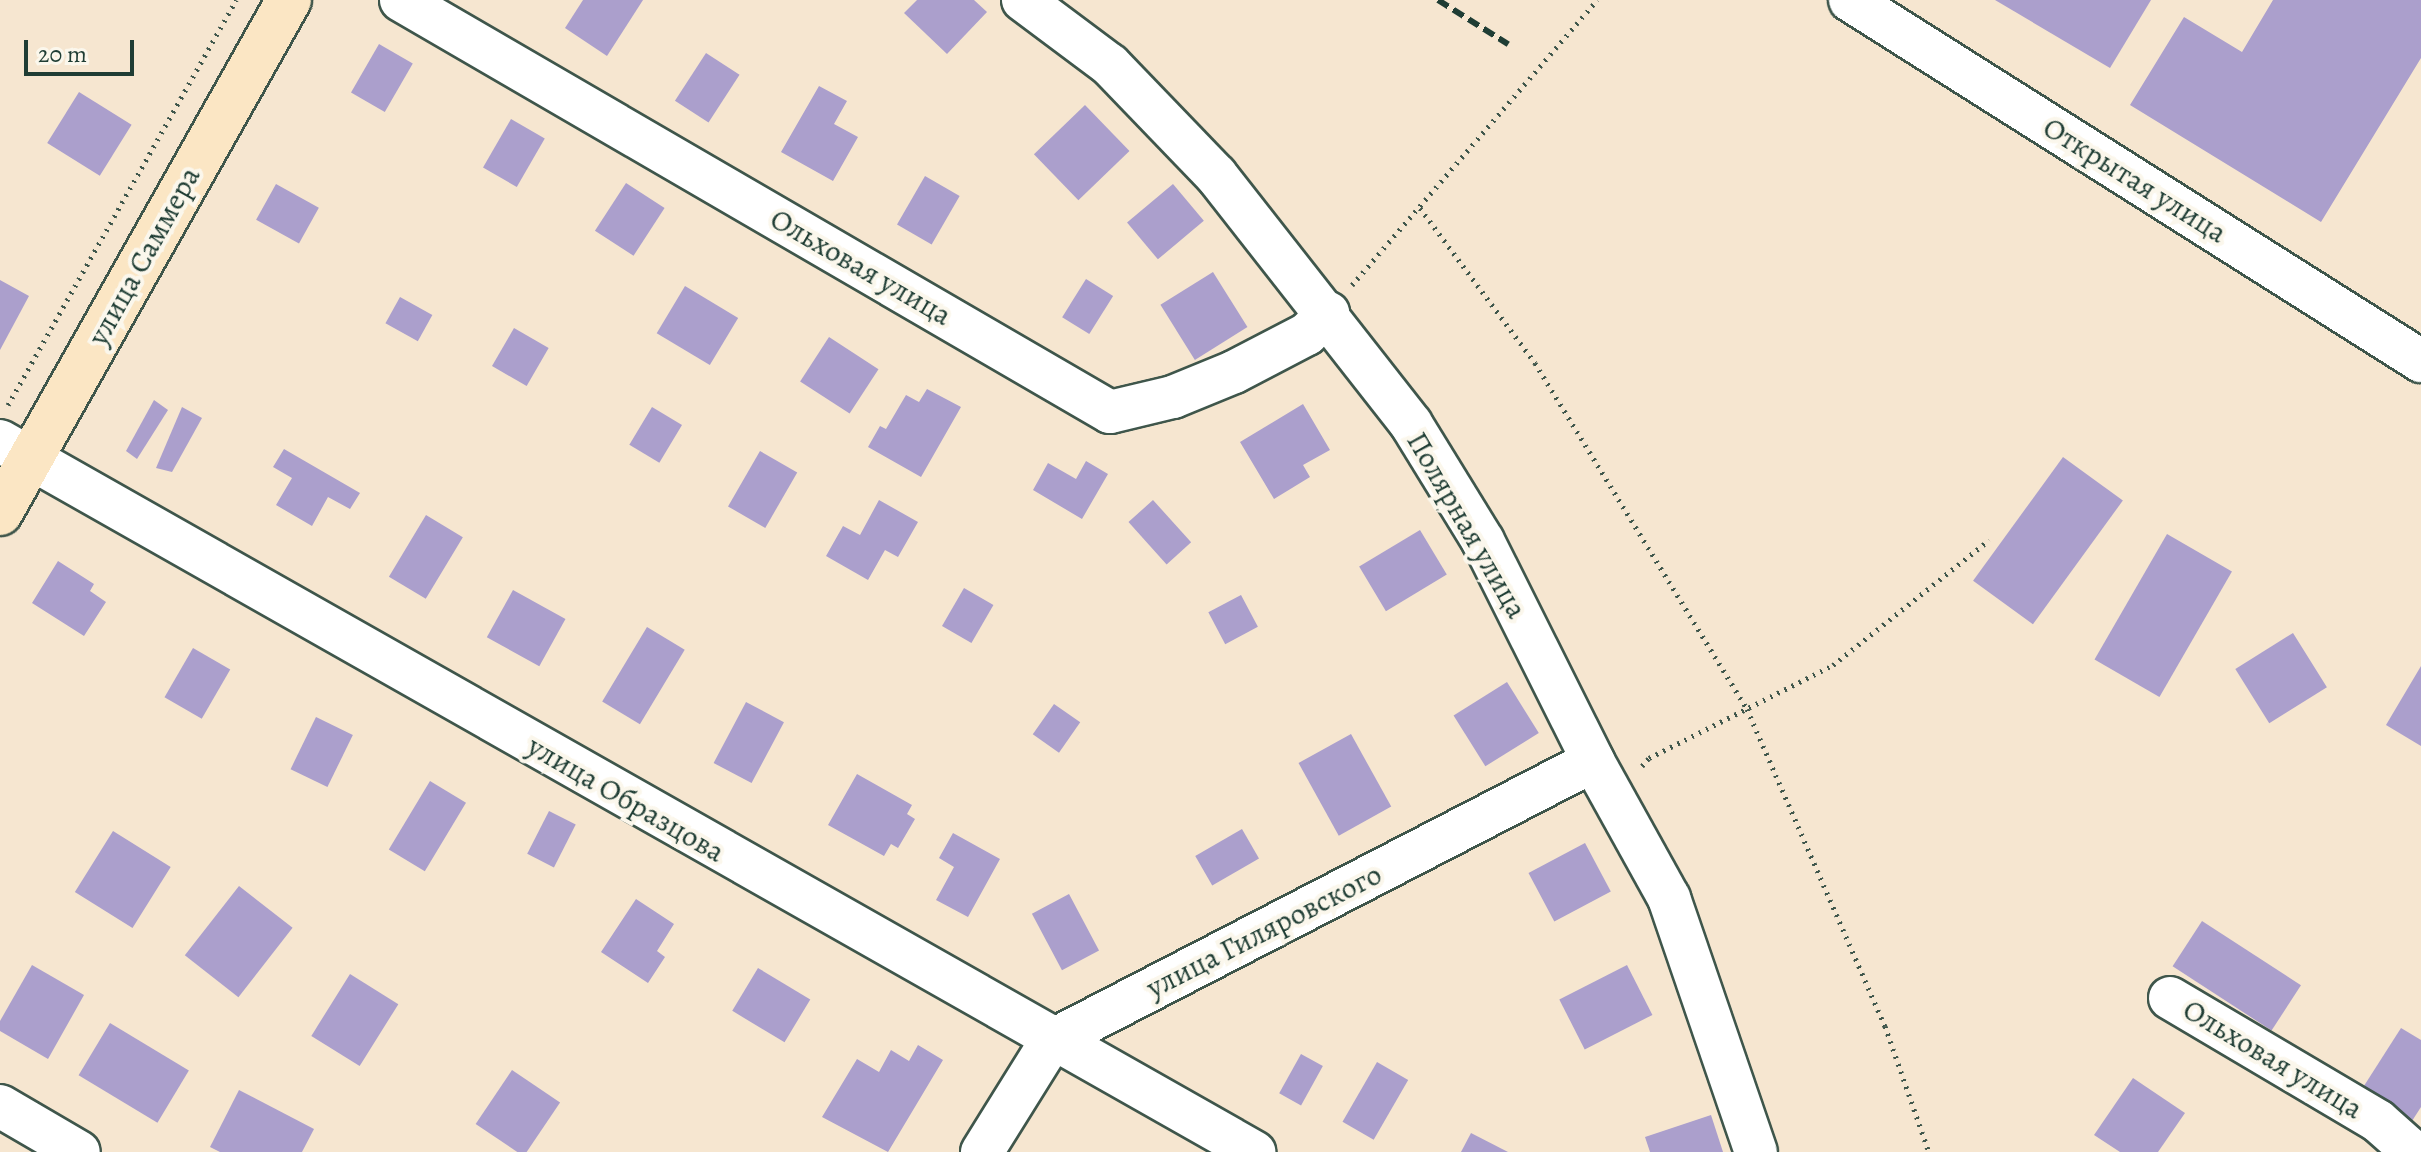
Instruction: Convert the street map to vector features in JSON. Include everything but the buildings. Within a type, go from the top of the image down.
[{"type":"street","name":"улица Саммера","points":[[0,513],[15,450],[289,0]]},
{"type":"street","name":"Ольховая улица","points":[[401,0],[1110,412],[1173,397],[1234,372],[1307,334],[1328,313]]},
{"type":"street","name":"Полярная улица","points":[[1023,0],[1120,76],[1216,175],[1328,313],[1411,424],[1483,541],[1593,761],[1669,898],[1756,1152]]},
{"type":"street","name":"Открытая улица","points":[[1850,0],[2421,361]]},
{"type":"street","name":"улица Образцова","points":[[15,450],[1051,1041],[1254,1152]]},
{"type":"street","name":"улица Гиляровского","points":[[1051,1041],[1593,761]]},
{"type":"street","name":"Ольховая улица","points":[[2170,998],[2378,1121],[2413,1152]]},
{"type":"street","points":[[982,1152],[1051,1041]]},
{"type":"street","points":[[0,1106],[79,1152]]},
{"type":"path","points":[[0,420],[236,0]]},
{"type":"path","points":[[1328,313],[1597,0]]},
{"type":"path","points":[[1420,208],[1535,363],[1747,709],[1885,1026],[1929,1152]]},
{"type":"path","points":[[1616,799],[1649,758],[1833,665],[1989,540]]},
{"type":"railway","points":[[1438,0],[1508,44]]}]
